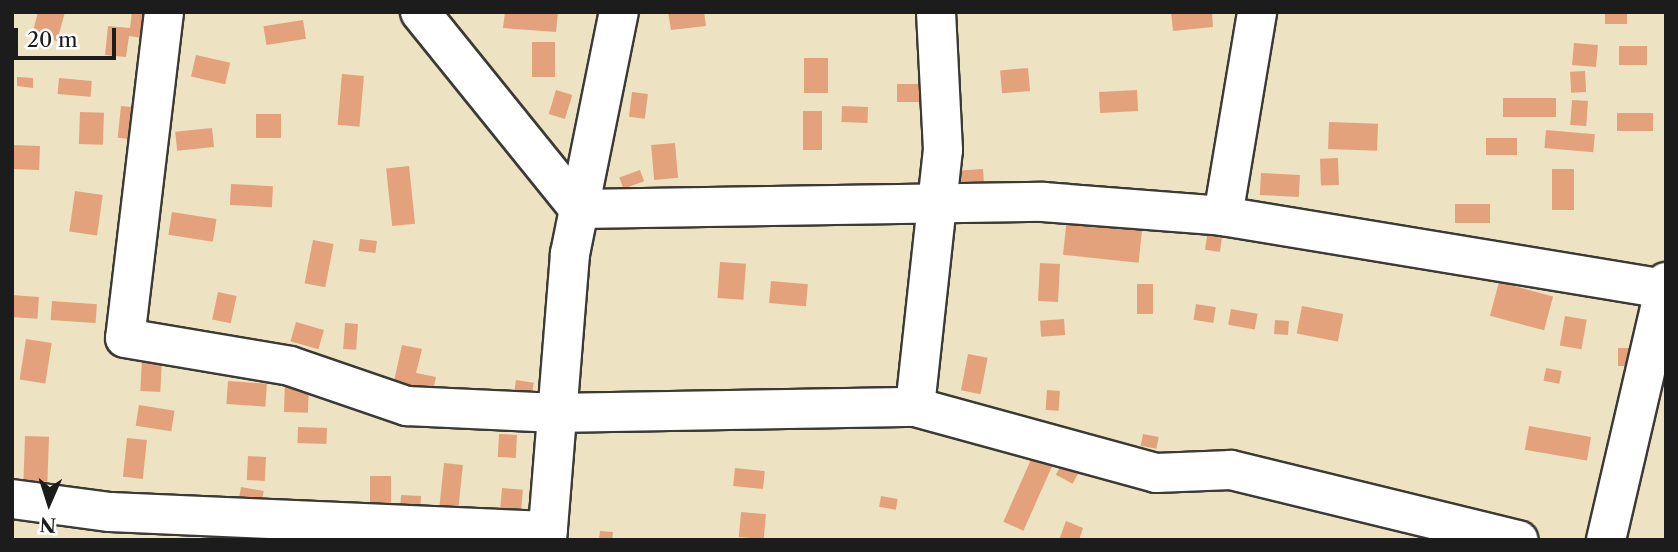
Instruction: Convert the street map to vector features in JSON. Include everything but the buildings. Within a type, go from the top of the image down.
[{"type":"street","points":[[164,12],[125,338],[290,366],[407,406],[557,413],[915,407],[1156,473],[1231,470],[1519,540]]},
{"type":"street","points":[[420,12],[579,209]]},
{"type":"street","points":[[12,499],[110,512],[547,535],[579,209],[620,12]]},
{"type":"street","points":[[915,407],[934,206],[943,150],[936,12]]},
{"type":"street","points":[[1223,216],[1257,12]]},
{"type":"street","points":[[579,209],[934,206],[1043,202],[1223,216],[1665,285],[1606,540]]}]
